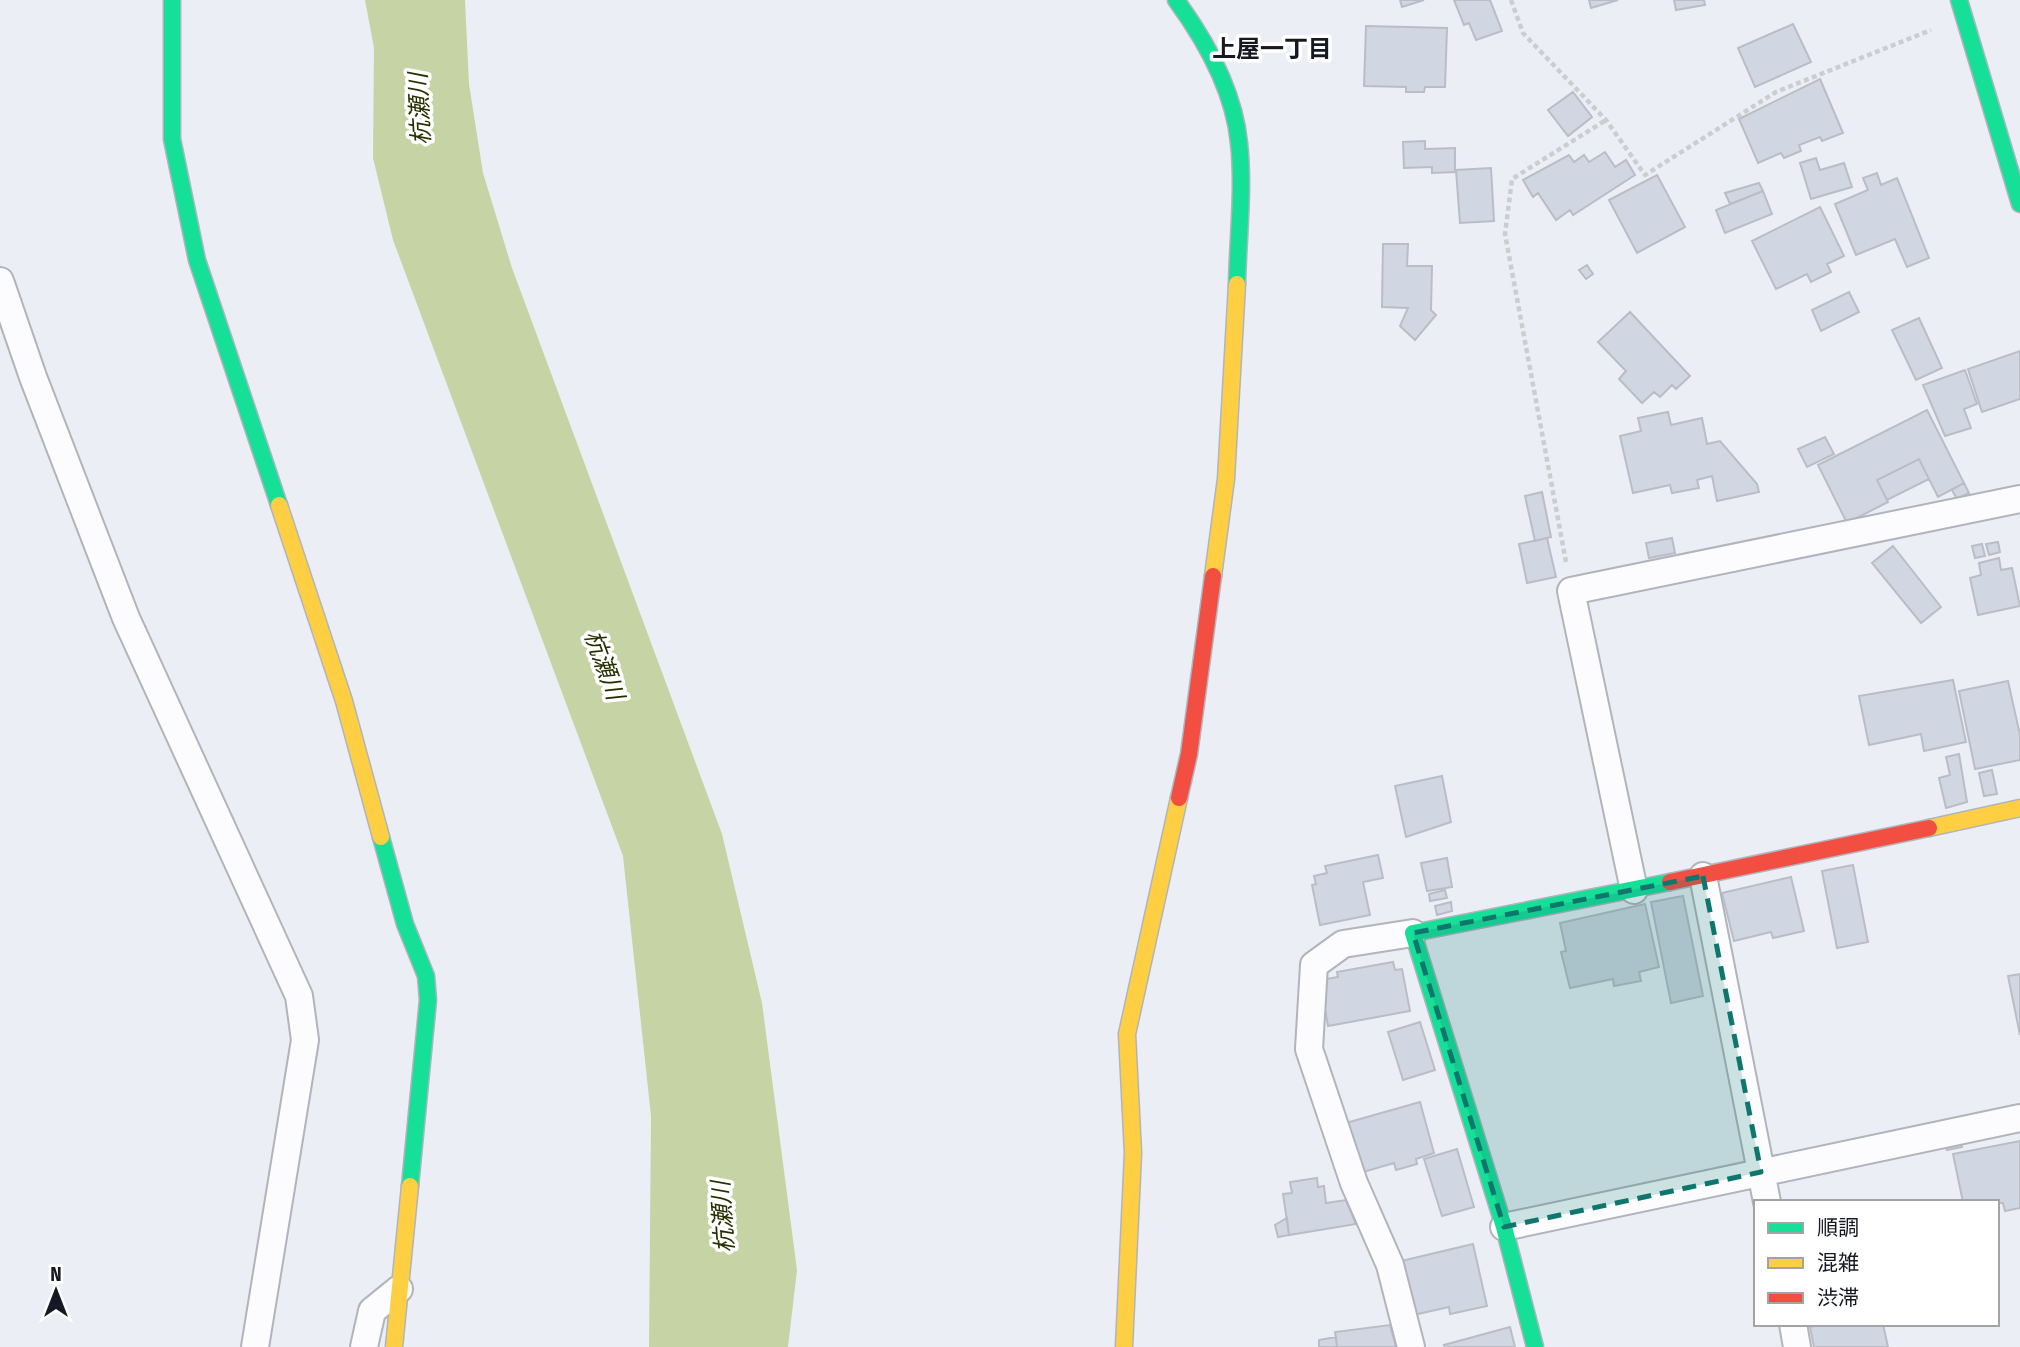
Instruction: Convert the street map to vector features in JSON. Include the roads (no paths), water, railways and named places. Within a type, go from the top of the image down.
[{"type":"street","points":[[172,0],[172,139],[197,260],[344,701],[405,925],[426,976],[428,1000],[394,1347]]},
{"type":"street","points":[[1124,1347],[1133,1153],[1127,1034],[1189,754],[1226,479],[1237,301],[1239,142],[1225,88],[1200,33],[1176,0]]},
{"type":"street","points":[[1959,0],[2020,204]]},
{"type":"street","points":[[0,281],[33,377],[126,618],[299,996],[305,1040],[255,1347]]},
{"type":"street","points":[[1634,890],[1571,591],[2020,499]]},
{"type":"street","points":[[1411,1347],[1390,1265],[1354,1183],[1309,1049],[1314,965],[1343,944],[1634,890],[2020,808]]},
{"type":"street","points":[[1703,876],[1767,1200]]},
{"type":"street","points":[[1413,933],[1504,1227],[1535,1347]]},
{"type":"street","points":[[1504,1227],[2020,1118]]},
{"type":"street","points":[[364,1347],[372,1311],[399,1289]]},
{"type":"street","points":[[1793,1326],[1797,1347]]},
{"type":"water","name":"杭瀬川","points":[[365,0],[465,0],[469,84],[483,173],[512,268],[722,834],[762,1003],[797,1270],[788,1347],[649,1347],[651,1116],[623,856],[393,240],[373,158],[374,48]]},
{"type":"district","name":"上屋一丁目","points":[[1272,49]]}]
